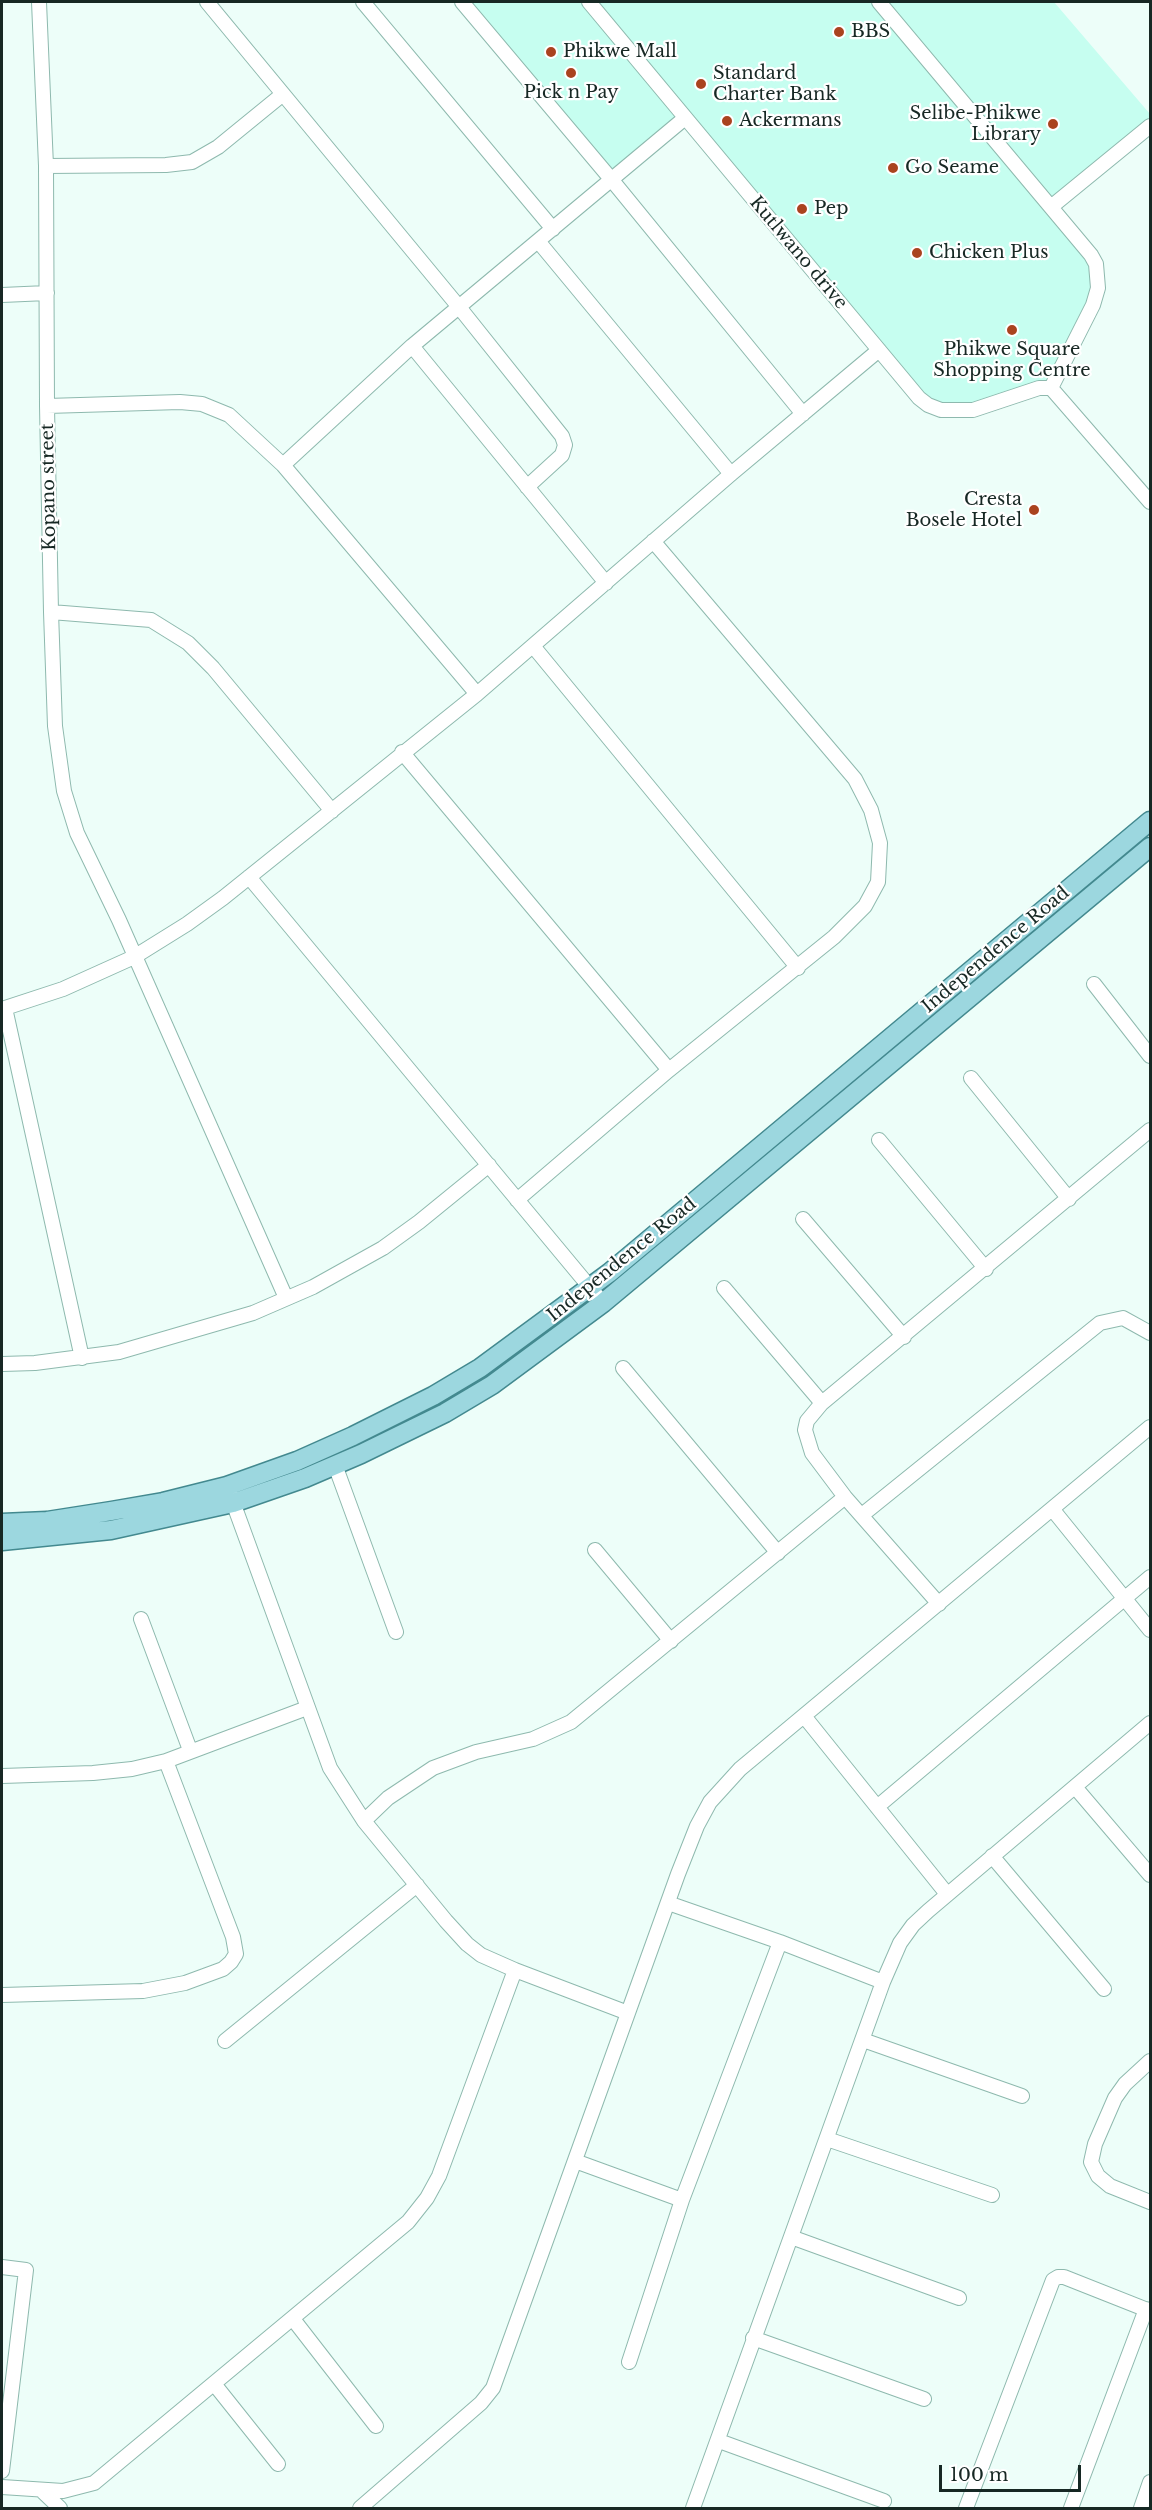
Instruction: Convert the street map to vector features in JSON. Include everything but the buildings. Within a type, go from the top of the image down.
[{"type":"main road","name":"Independence Road","points":[[2,1523],[47,1521],[163,1502],[230,1494],[433,1396],[480,1368],[590,1288],[1150,821]]},
{"type":"main road","name":"Independence Road","points":[[2,1541],[111,1530],[230,1494],[305,1478],[446,1413],[492,1385],[603,1303],[1150,847]]},
{"type":"street","name":"Kopano street","points":[[39,2],[46,166],[51,612],[55,726],[64,790],[77,833],[119,920],[286,1298]]},
{"type":"street","points":[[207,2],[459,307],[564,440],[562,455],[527,487]]},
{"type":"street","points":[[363,2],[553,229]]},
{"type":"street","points":[[462,2],[611,179],[803,414]]},
{"type":"street","name":"Kutlwano drive","points":[[589,2],[919,398],[928,405],[941,410],[973,410],[1039,388],[1051,388]]},
{"type":"street","points":[[879,2],[1091,255],[1096,264],[1098,280],[1093,305],[1051,388],[1150,502]]},
{"type":"street","points":[[46,166],[156,165],[192,162],[218,147],[283,94]]},
{"type":"street","points":[[283,465],[412,346],[685,118]]},
{"type":"street","points":[[1051,207],[1150,126]]},
{"type":"street","points":[[538,241],[731,474]]},
{"type":"street","points":[[2,295],[47,293]]},
{"type":"street","points":[[412,346],[606,583]]},
{"type":"street","points":[[82,1358],[3,1008],[63,989],[134,957],[187,924],[477,694],[731,474],[879,350]]},
{"type":"street","points":[[47,406],[180,402],[202,404],[229,415],[283,465],[477,694]]},
{"type":"street","points":[[517,1200],[669,1070],[834,937],[865,906],[874,890],[880,868],[880,843],[871,810],[855,778],[653,541]]},
{"type":"street","points":[[51,612],[152,620],[188,643],[213,668],[332,811]]},
{"type":"street","points":[[533,646],[798,968]]},
{"type":"street","points":[[402,752],[669,1070]]},
{"type":"street","points":[[249,877],[603,1303]]},
{"type":"street","points":[[1094,984],[1150,1056]]},
{"type":"street","points":[[971,1078],[1069,1199]]},
{"type":"street","points":[[939,1604],[845,1497],[812,1453],[805,1430],[807,1420],[822,1403],[986,1269],[1150,1130]]},
{"type":"street","points":[[879,1140],[986,1269]]},
{"type":"street","points":[[2,1364],[82,1358],[119,1352],[253,1313],[313,1287],[383,1248],[489,1165]]},
{"type":"street","points":[[803,1219],[904,1337]]},
{"type":"street","points":[[724,1288],[822,1403]]},
{"type":"street","points":[[862,1515],[1100,1323],[1123,1318],[1150,1333]]},
{"type":"street","points":[[622,1368],[778,1553]]},
{"type":"street","points":[[360,2508],[481,2403],[493,2388],[668,1903],[697,1826],[710,1802],[740,1769],[1150,1427]]},
{"type":"street","points":[[335,1465],[396,1632]]},
{"type":"street","points":[[230,1494],[330,1768],[364,1821],[467,1944],[481,1955],[628,2013]]},
{"type":"street","points":[[364,1821],[388,1798],[433,1768],[476,1752],[533,1738],[564,1726],[845,1497]]},
{"type":"street","points":[[1053,1510],[1150,1630]]},
{"type":"street","points":[[595,1550],[671,1641]]},
{"type":"street","points":[[877,1807],[1150,1577]]},
{"type":"street","points":[[141,1619],[190,1750]]},
{"type":"street","points":[[2,1776],[132,1769],[166,1761],[190,1750],[307,1708]]},
{"type":"street","points":[[804,1716],[947,1894]]},
{"type":"street","points":[[693,2508],[883,1982],[900,1943],[914,1925],[947,1894],[1150,1723]]},
{"type":"street","points":[[2,1995],[143,1991],[185,1983],[223,1969],[231,1962],[236,1954],[233,1937],[166,1761]]},
{"type":"street","points":[[1075,1787],[1150,1875]]},
{"type":"street","points":[[992,1856],[1104,1989]]},
{"type":"street","points":[[225,2041],[417,1885]]},
{"type":"street","points":[[668,1903],[780,1942],[883,1982]]},
{"type":"street","points":[[629,2362],[682,2200],[780,1942]]},
{"type":"street","points":[[2,2487],[63,2491],[94,2483],[396,2233],[427,2198],[439,2176],[515,1970]]},
{"type":"street","points":[[863,2040],[1022,2096]]},
{"type":"street","points":[[1150,2061],[1125,2084],[1116,2098],[1095,2144],[1091,2162],[1098,2176],[1110,2186],[1150,2202]]},
{"type":"street","points":[[827,2139],[992,2195]]},
{"type":"street","points":[[575,2161],[682,2200]]},
{"type":"street","points":[[791,2236],[959,2298]]},
{"type":"street","points":[[2,2266],[26,2270],[2,2471]]},
{"type":"street","points":[[966,2508],[1053,2280],[1058,2277],[1064,2277],[1148,2310],[1071,2508]]},
{"type":"street","points":[[293,2319],[376,2426]]},
{"type":"street","points":[[753,2338],[924,2399]]},
{"type":"street","points":[[215,2385],[278,2464]]},
{"type":"street","points":[[719,2441],[884,2500]]},
{"type":"street","points":[[1141,2508],[1150,2482]]},
{"type":"street","points":[[41,2490],[60,2508]]},
{"type":"shaded area","points":[[462,2],[1054,2],[1150,114],[1150,126],[1052,207],[1091,255],[1098,280],[1054,390],[973,410],[934,408],[685,118],[611,179]]},
{"type":"place","name":"BBS","points":[[839,32]]},
{"type":"place","name":"Phikwe Mall","points":[[551,52]]},
{"type":"place","name":"Pick n Pay","points":[[571,73]]},
{"type":"place","name":"Standard Charter Bank","points":[[701,84]]},
{"type":"place","name":"Ackermans","points":[[727,121]]},
{"type":"place","name":"Selibe-Phikwe Library","points":[[1053,124]]},
{"type":"place","name":"Go Seame","points":[[893,168]]},
{"type":"place","name":"Pep","points":[[802,209]]},
{"type":"place","name":"Chicken Plus","points":[[917,253]]},
{"type":"place","name":"Phikwe Square Shopping Centre","points":[[1012,330]]},
{"type":"place","name":"Cresta Bosele Hotel","points":[[1034,510]]}]
